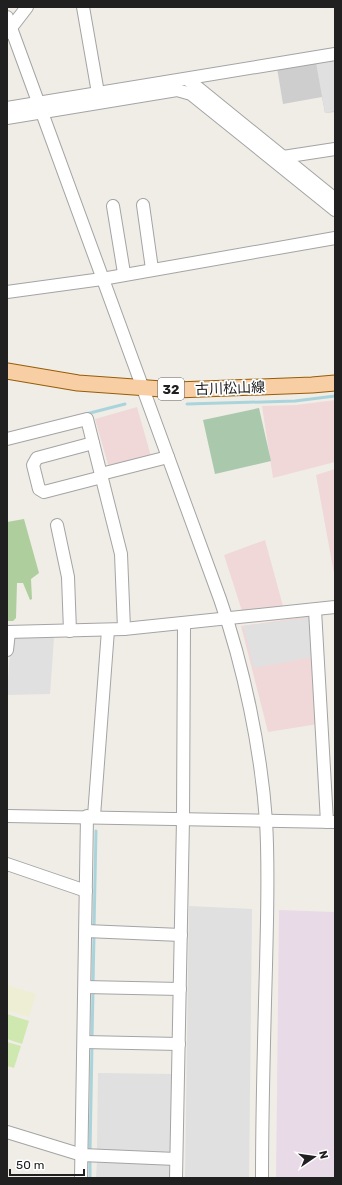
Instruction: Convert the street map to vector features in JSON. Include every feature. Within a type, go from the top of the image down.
[{"type":"main road","name":"古川松山線","points":[[7,371],[78,383],[141,386],[176,390],[335,383]]},
{"type":"street","points":[[27,7],[8,26],[40,108],[227,619],[248,707],[258,760],[266,820],[268,884],[262,1178]]},
{"type":"street","points":[[83,7],[98,93]]},
{"type":"street","points":[[7,108],[40,108],[146,90],[187,79],[335,54]]},
{"type":"street","points":[[187,79],[281,160],[335,210]]},
{"type":"street","points":[[7,118],[98,93],[177,90],[191,94],[335,199]]},
{"type":"street","points":[[281,160],[335,149]]},
{"type":"street","points":[[113,206],[124,273]]},
{"type":"street","points":[[143,206],[152,269]]},
{"type":"street","points":[[7,292],[102,278],[124,273],[335,238]]},
{"type":"street","points":[[7,439],[88,419],[121,554],[124,629]]},
{"type":"street","points":[[93,443],[37,458],[33,465],[39,489],[44,492],[168,457]]},
{"type":"street","points":[[57,525],[68,577],[70,631]]},
{"type":"street","points":[[7,650],[8,632],[124,629],[184,624],[335,607]]},
{"type":"street","points":[[7,816],[91,816],[331,822],[316,610]]},
{"type":"street","points":[[176,1178],[183,819],[184,624]]},
{"type":"street","points":[[81,1178],[87,1156],[92,931],[86,891],[91,816],[108,630]]},
{"type":"street","points":[[7,864],[86,891]]},
{"type":"street","points":[[92,931],[181,935]]},
{"type":"street","points":[[91,987],[180,989]]},
{"type":"street","points":[[90,1042],[179,1044]]},
{"type":"street","points":[[7,1132],[87,1156],[176,1159]]},
{"type":"shaded area","points":[[335,58],[335,112],[325,113],[322,97],[283,104],[277,68]]},
{"type":"shaded area","points":[[335,59],[335,111],[325,113],[316,63]]},
{"type":"shaded area","points":[[335,400],[335,462],[273,478],[262,406],[296,405]]},
{"type":"shaded area","points":[[137,407],[151,456],[109,468],[95,419]]},
{"type":"shaded area","points":[[335,469],[335,579],[316,475]]},
{"type":"shaded area","points":[[265,540],[283,606],[242,611],[224,555]]},
{"type":"shaded area","points":[[311,616],[318,724],[268,732],[241,626]]},
{"type":"shaded area","points":[[310,618],[312,657],[254,668],[243,626]]},
{"type":"shaded area","points":[[54,637],[50,694],[7,695],[11,638]]},
{"type":"shaded area","points":[[189,906],[252,909],[249,1178],[185,1178]]},
{"type":"shaded area","points":[[279,910],[335,912],[335,1178],[276,1178]]},
{"type":"shaded area","points":[[98,1073],[172,1074],[171,1154],[97,1152]]},
{"type":"shaded area","points":[[97,1162],[169,1163],[169,1178],[96,1178]]},
{"type":"green space","points":[[259,408],[271,461],[215,474],[203,420]]},
{"type":"green space","points":[[24,519],[39,573],[31,579],[32,599],[30,600],[23,583],[17,583],[16,618],[13,621],[8,621],[7,522]]},
{"type":"green space","points":[[7,985],[36,994],[29,1017],[7,1010]]},
{"type":"green space","points":[[7,1014],[29,1021],[22,1044],[7,1039]]},
{"type":"green space","points":[[7,1042],[21,1046],[14,1068],[7,1066]]},
{"type":"waterway","points":[[187,404],[295,401],[335,396]]},
{"type":"waterway","points":[[86,414],[125,404]]},
{"type":"waterway","points":[[94,929],[96,831]]},
{"type":"waterway","points":[[93,985],[94,935]]},
{"type":"waterway","points":[[92,1039],[93,991]]},
{"type":"waterway","points":[[90,1153],[92,1045]]},
{"type":"waterway","points":[[90,1159],[90,1178]]}]
